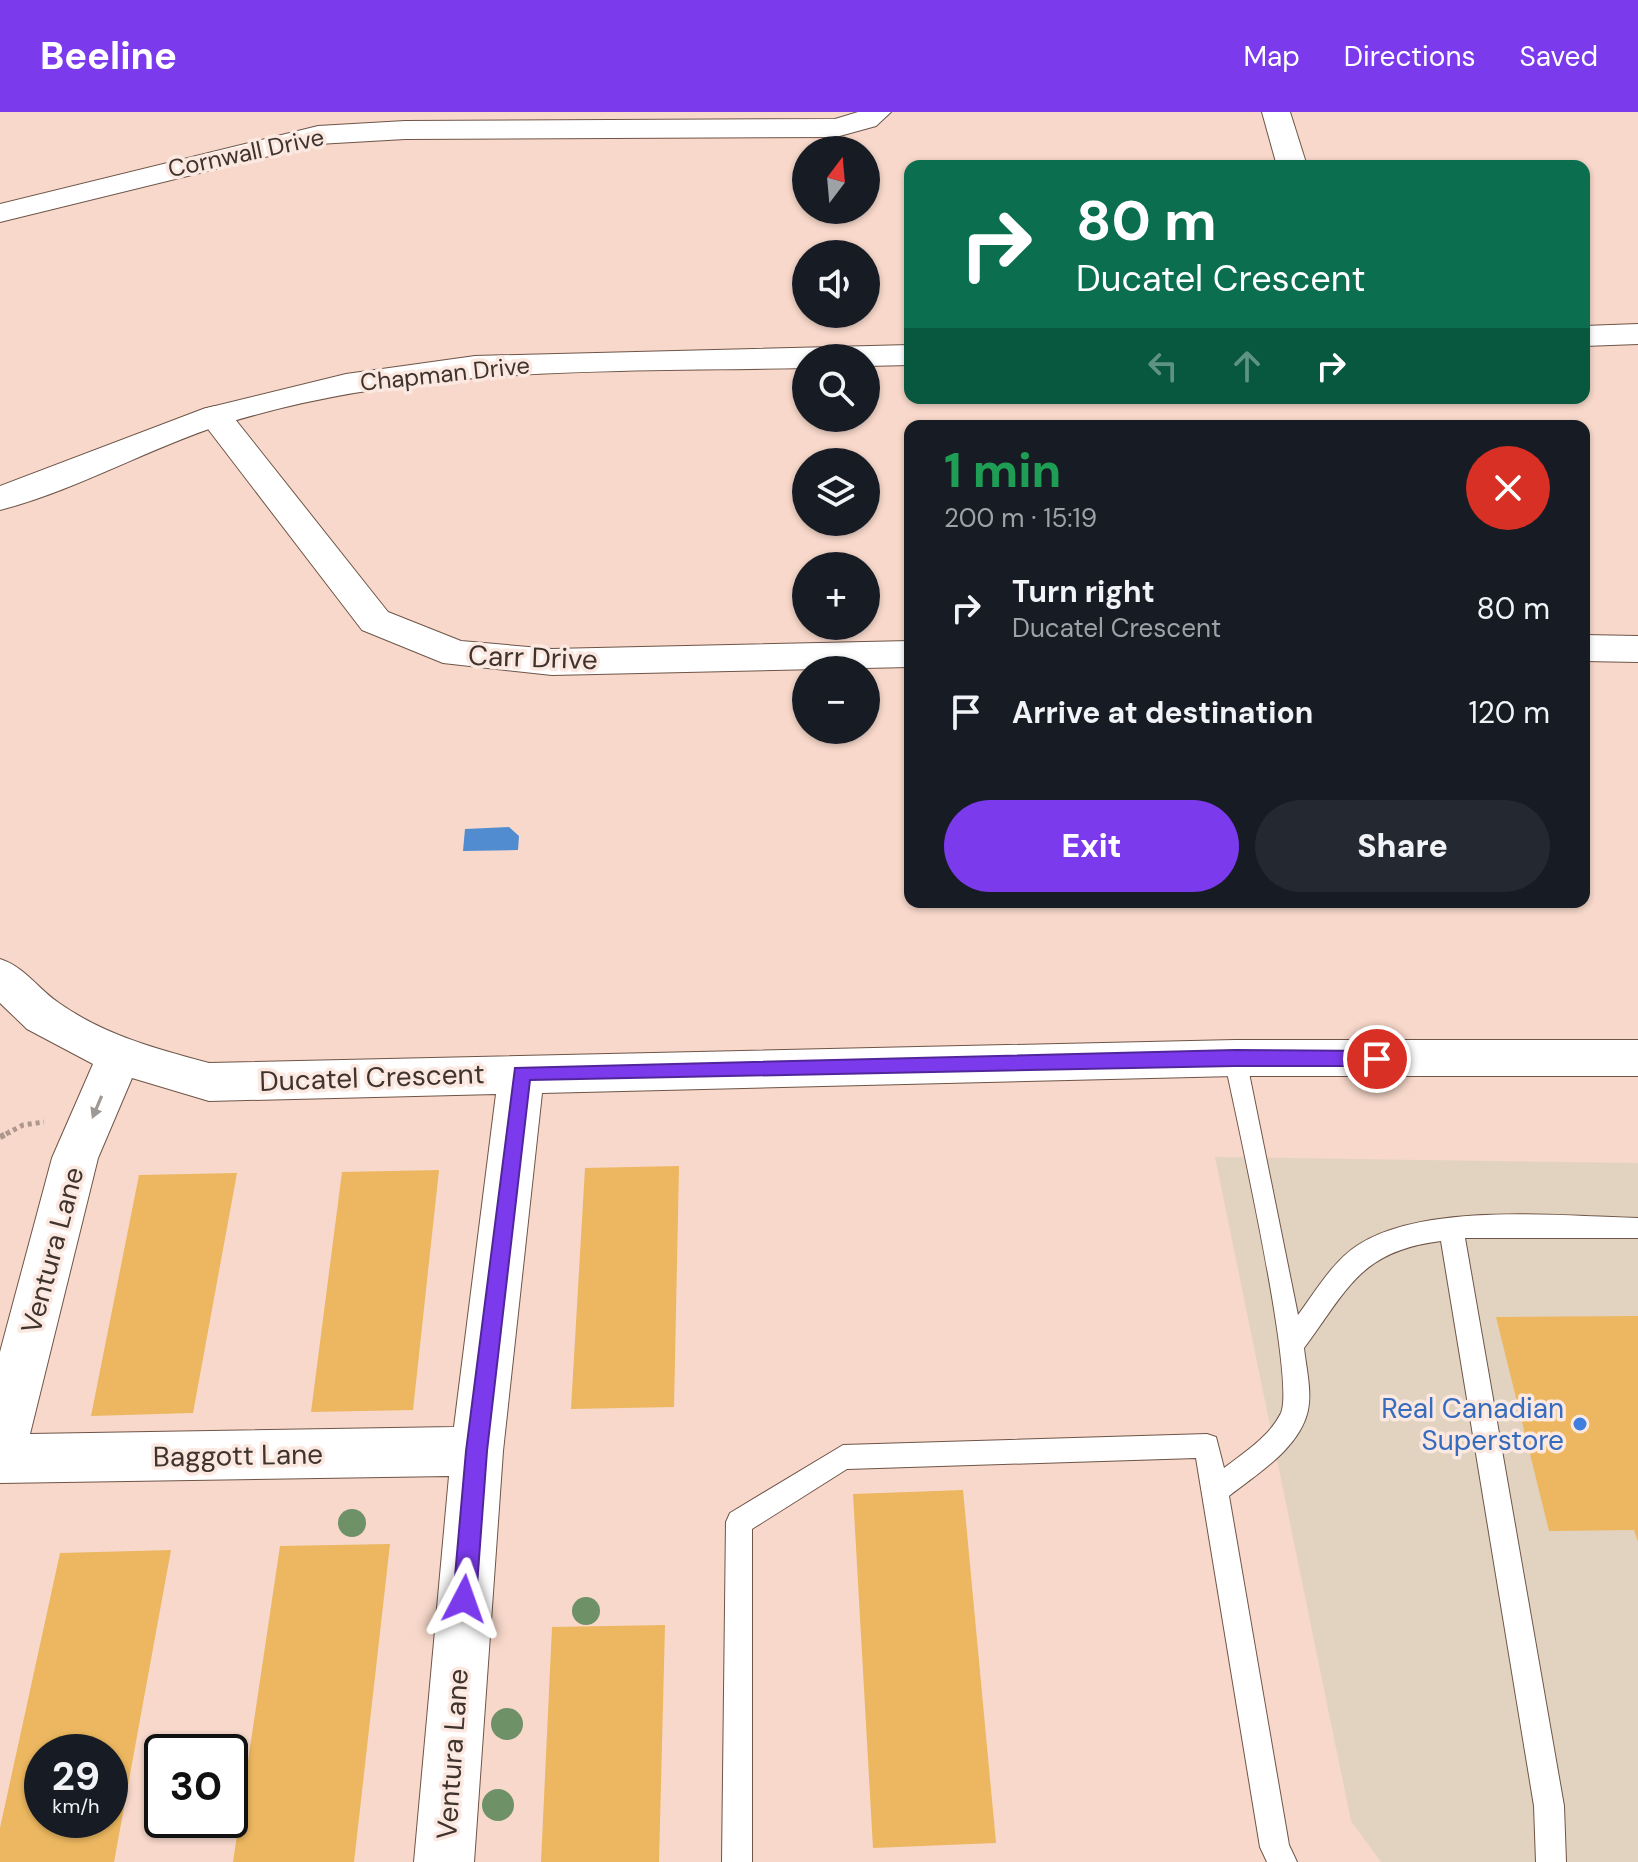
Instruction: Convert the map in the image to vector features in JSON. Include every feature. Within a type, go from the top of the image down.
[{"type":"street","name":"Cornwall Drive","points":[[0,213],[318,135],[405,130],[836,128],[866,120],[877,112]]},
{"type":"street","points":[[1276,112],[1290,160]]},
{"type":"street","points":[[1590,336],[1638,334]]},
{"type":"street","name":"Chapman Drive","points":[[0,499],[215,416],[346,384],[475,366],[904,355]]},
{"type":"street","name":"Carr Drive","points":[[215,416],[375,621],[456,654],[552,662],[904,654]]},
{"type":"street","points":[[1590,648],[1638,649]]},
{"type":"street","name":"Ducatel Crescent","points":[[0,976],[43,1016],[119,1056],[209,1082],[1235,1058],[1638,1058]]},
{"type":"street","name":"Ventura Lane","points":[[0,1450],[64,1139],[119,1056]]},
{"type":"street","name":"Ventura Lane","points":[[444,1862],[477,1451],[521,1073]]},
{"type":"street","name":"Baggott Lane","points":[[0,1459],[477,1451]]},
{"type":"lane","points":[[1213,1492],[1284,1431],[1297,1408],[1290,1346],[1235,1058]]},
{"type":"lane","points":[[1290,1346],[1367,1253],[1402,1239],[1451,1229],[1638,1228]]},
{"type":"lane","points":[[1451,1229],[1549,1806],[1551,1862]]},
{"type":"lane","points":[[737,1862],[739,1522],[843,1457],[1207,1446],[1275,1847],[1282,1862]]},
{"type":"path","points":[[0,1137],[23,1125],[64,1139]]},
{"type":"shaded area","points":[[1215,1157],[1638,1163],[1638,1862],[1381,1862],[1351,1821]]},
{"type":"water","points":[[509,827],[519,836],[518,850],[463,851],[465,829]]},
{"type":"building","points":[[679,1166],[674,1407],[571,1409],[585,1168]]},
{"type":"building","points":[[439,1170],[413,1410],[311,1412],[342,1172]]},
{"type":"building","points":[[237,1173],[193,1413],[91,1416],[139,1175]]},
{"type":"building","name":"Real Canadian Superstore","points":[[1638,1316],[1638,1542],[1634,1530],[1549,1531],[1496,1317]]},
{"type":"building","points":[[963,1490],[996,1843],[873,1848],[853,1494]]},
{"type":"building","points":[[390,1544],[354,1862],[233,1862],[237,1838],[248,1838],[248,1761],[280,1546]]},
{"type":"building","points":[[171,1550],[128,1785],[128,1734],[24,1734],[24,1838],[118,1838],[114,1862],[0,1862],[0,1828],[60,1553]]},
{"type":"building","points":[[665,1625],[659,1862],[541,1862],[552,1627]]},
{"type":"place","name":"Real Canadian Superstore","points":[[1580,1424]]},
{"type":"route","points":[[464,1599],[477,1451],[521,1073],[1235,1058],[1377,1059]]}]
